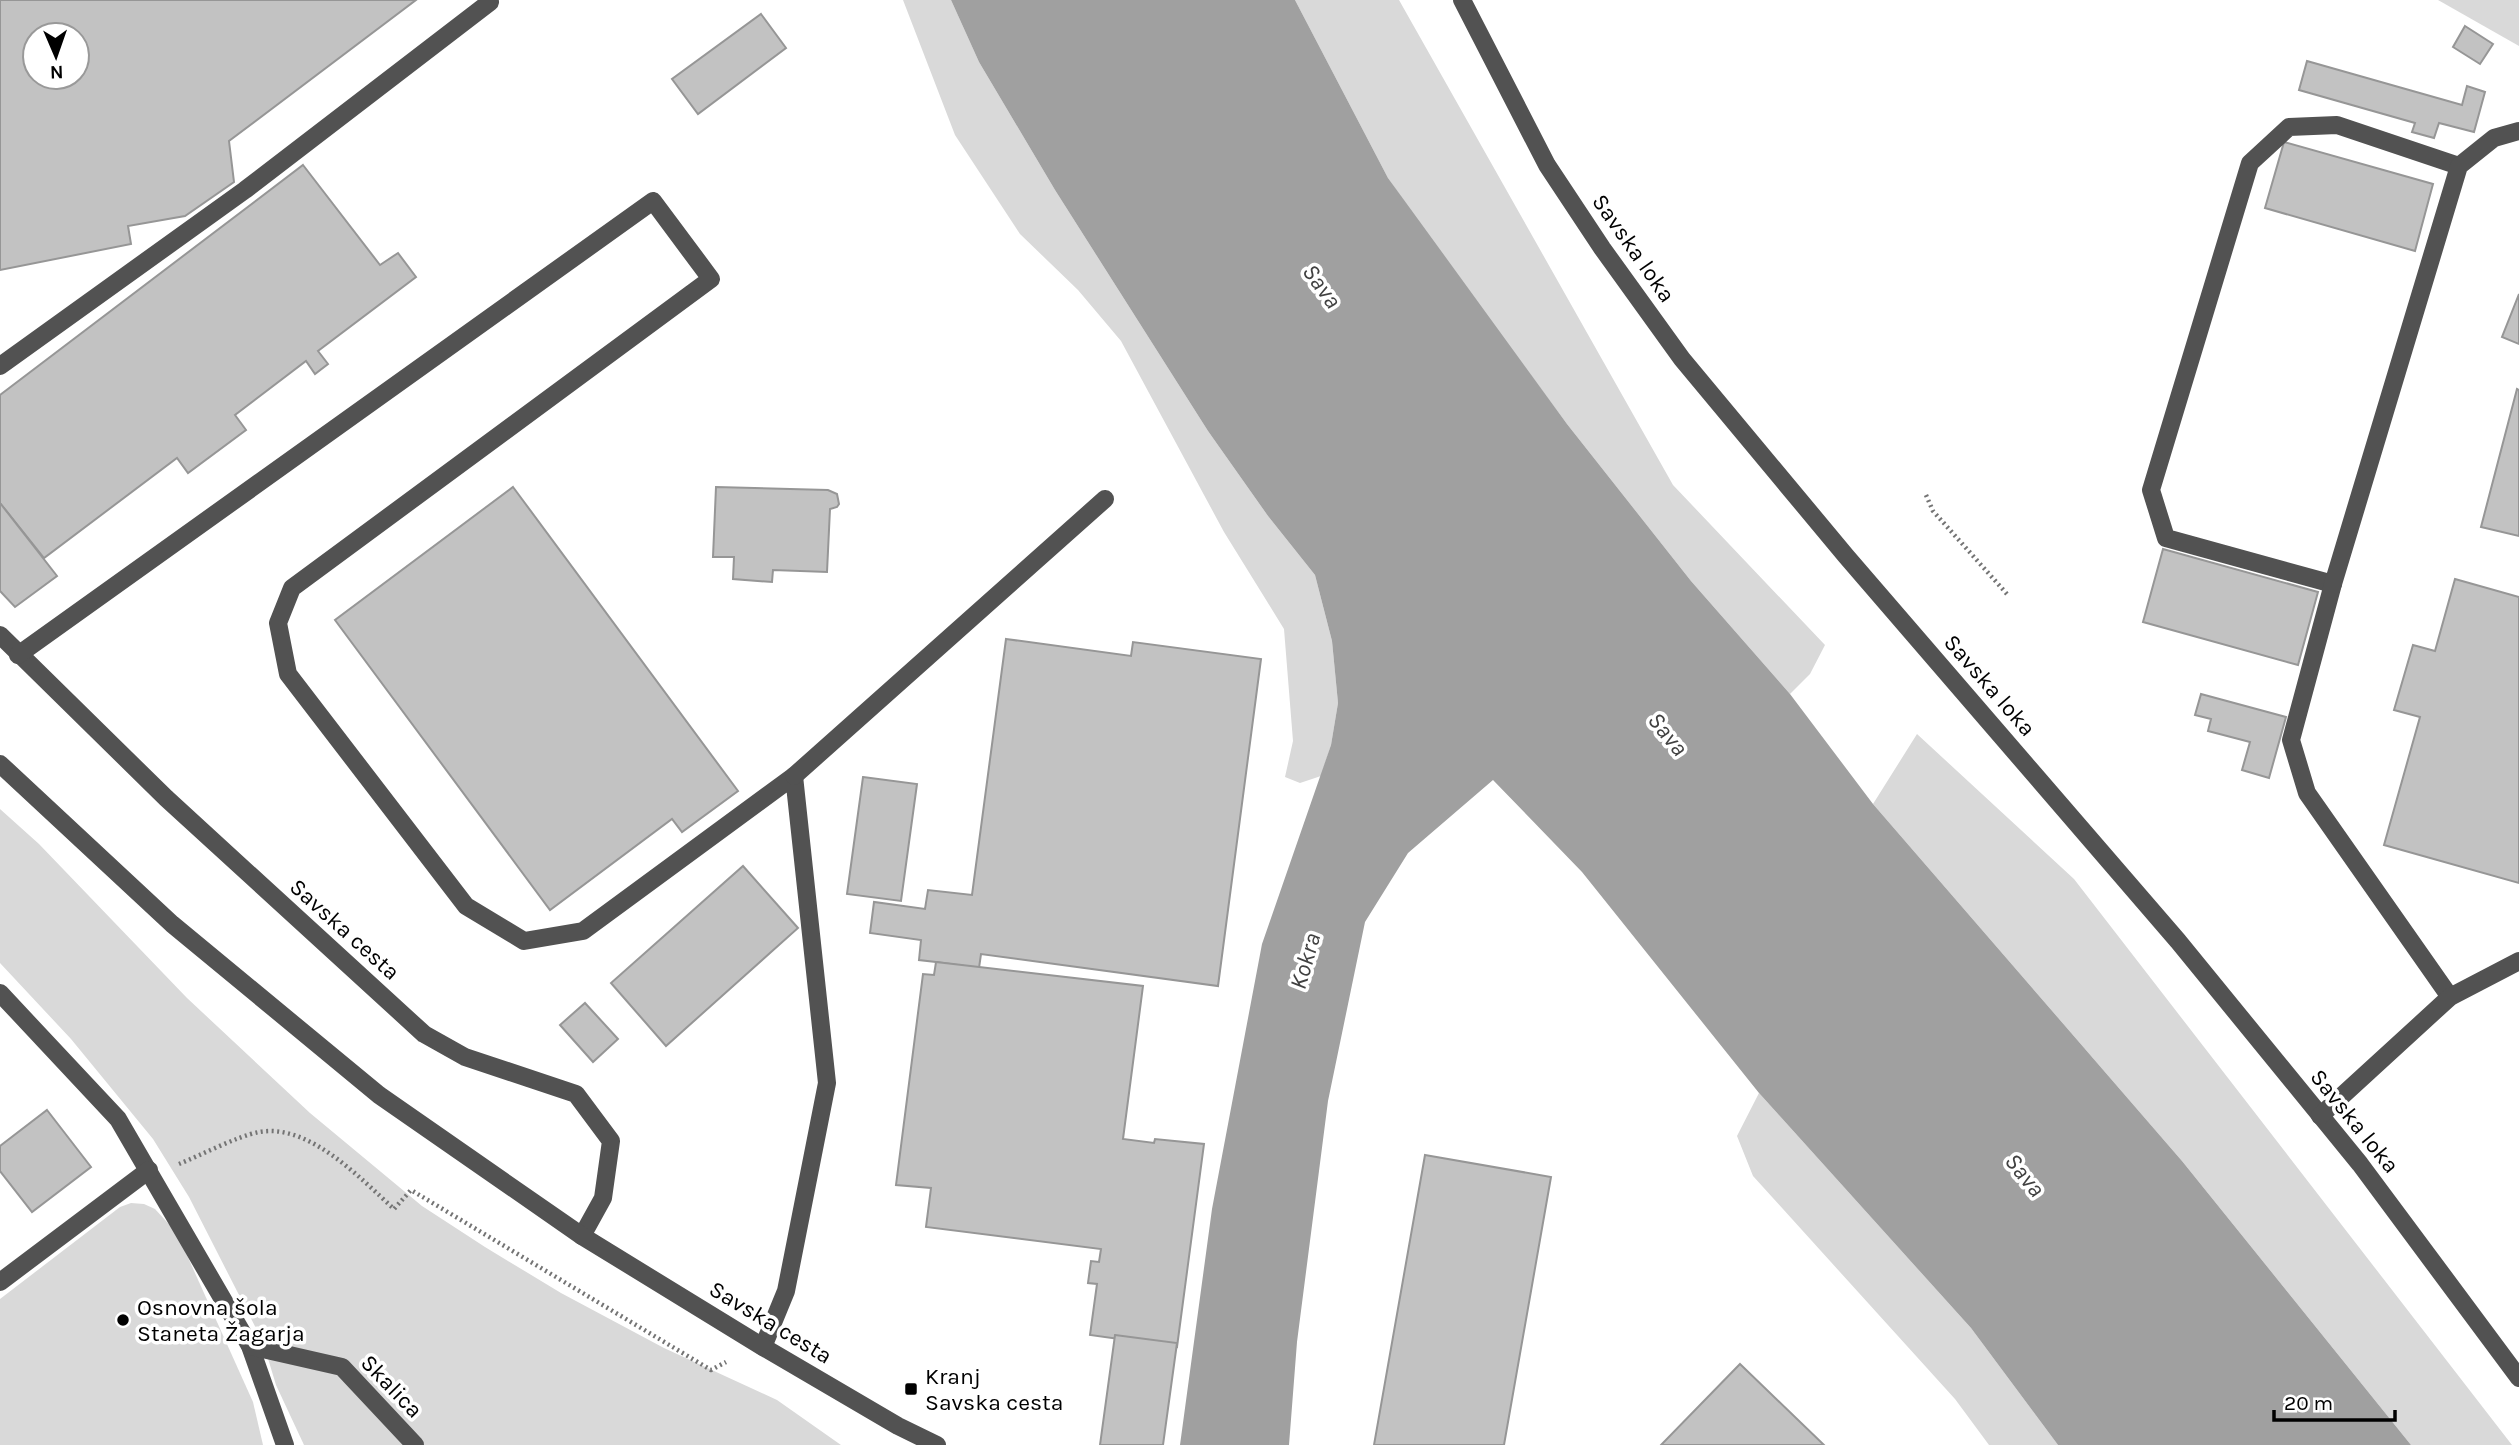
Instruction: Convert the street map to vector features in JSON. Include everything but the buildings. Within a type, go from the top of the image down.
[{"type":"street","points":[[0,366],[245,190],[489,2],[488,0]]},
{"type":"street","name":"Savska loka","points":[[1462,0],[1547,165],[1602,248],[1682,359],[1846,556],[2178,941],[2360,1164],[2519,1378]]},
{"type":"street","points":[[2333,584],[2166,538],[2151,490],[2154,477],[2250,163],[2289,127],[2337,125],[2459,166]]},
{"type":"street","points":[[2450,997],[2307,793],[2291,740],[2333,584],[2459,166],[2494,138],[2519,131]]},
{"type":"street","points":[[18,655],[653,201],[711,279],[292,588],[278,623],[288,674],[466,906],[524,941],[583,931],[794,776],[1105,499]]},
{"type":"street","name":"Savska cesta","points":[[0,635],[166,798],[424,1034],[465,1057],[576,1094],[611,1141],[603,1198],[582,1236]]},
{"type":"street","name":"Savska cesta","points":[[0,764],[173,924],[379,1095],[582,1236],[763,1347],[898,1426],[937,1445]]},
{"type":"street","points":[[763,1347],[786,1291],[827,1083],[794,776]]},
{"type":"street","points":[[2320,1116],[2450,997],[2519,961]]},
{"type":"street","points":[[0,993],[118,1119],[250,1346],[285,1445]]},
{"type":"street","points":[[0,1282],[149,1170]]},
{"type":"street","name":"Skalica","points":[[250,1346],[342,1367],[415,1445]]},
{"type":"path","points":[[1926,495],[1933,511],[2007,594]]},
{"type":"path","points":[[149,1170],[171,1167],[258,1132],[282,1131],[333,1154],[394,1209],[411,1189],[711,1370],[726,1362]]},
{"type":"shaded area","points":[[903,0],[951,0],[979,62],[1055,190],[1208,431],[1268,516],[1315,575],[1332,641],[1338,703],[1331,745],[1321,776],[1300,783],[1285,777],[1293,741],[1284,629],[1224,532],[1121,341],[1078,290],[1020,234],[955,135]]},
{"type":"shaded area","points":[[1295,0],[1399,0],[1673,485],[1825,645],[1810,674],[1790,694],[1691,581],[1567,424],[1438,250],[1388,178]]},
{"type":"shaded area","points":[[2438,0],[2519,0],[2519,46]]},
{"type":"shaded area","points":[[1917,734],[2074,879],[2512,1445],[2411,1445],[2182,1161],[1873,804]]},
{"type":"shaded area","points":[[0,809],[39,844],[187,998],[310,1113],[422,1206],[561,1293],[664,1348],[777,1400],[841,1445],[304,1445],[276,1385],[263,1342],[189,1197],[153,1139],[71,1039],[0,963]]},
{"type":"shaded area","points":[[1759,1093],[1971,1328],[2058,1445],[1989,1445],[1955,1399],[1753,1176],[1737,1136]]},
{"type":"shaded area","name":"Osnovna šola Staneta Žagarja","points":[[131,1203],[144,1204],[155,1209],[177,1233],[253,1402],[263,1445],[0,1445],[0,1299],[120,1207]]},
{"type":"water","points":[[951,0],[1295,0],[1388,178],[1567,424],[1691,581],[1790,694],[1873,804],[2182,1161],[2411,1445],[2058,1445],[1971,1328],[1759,1093],[1582,872],[1493,780],[1408,853],[1365,922],[1328,1101],[1297,1342],[1289,1445],[1180,1445],[1212,1209],[1262,944],[1331,745],[1338,703],[1332,641],[1315,575],[1268,516],[1208,431],[1055,190],[979,62]]},
{"type":"place","name":"Osnovna šola Staneta Žagarja","points":[[123,1320]]},
{"type":"place","name":"Kranj Savska cesta","points":[[911,1389]]},
{"type":"water label","name":"Sava","points":[[1322,286]]},
{"type":"water label","name":"Sava","points":[[1668,734]]},
{"type":"water label","name":"Kokra","points":[[1305,961]]},
{"type":"water label","name":"Sava","points":[[2025,1175]]}]
